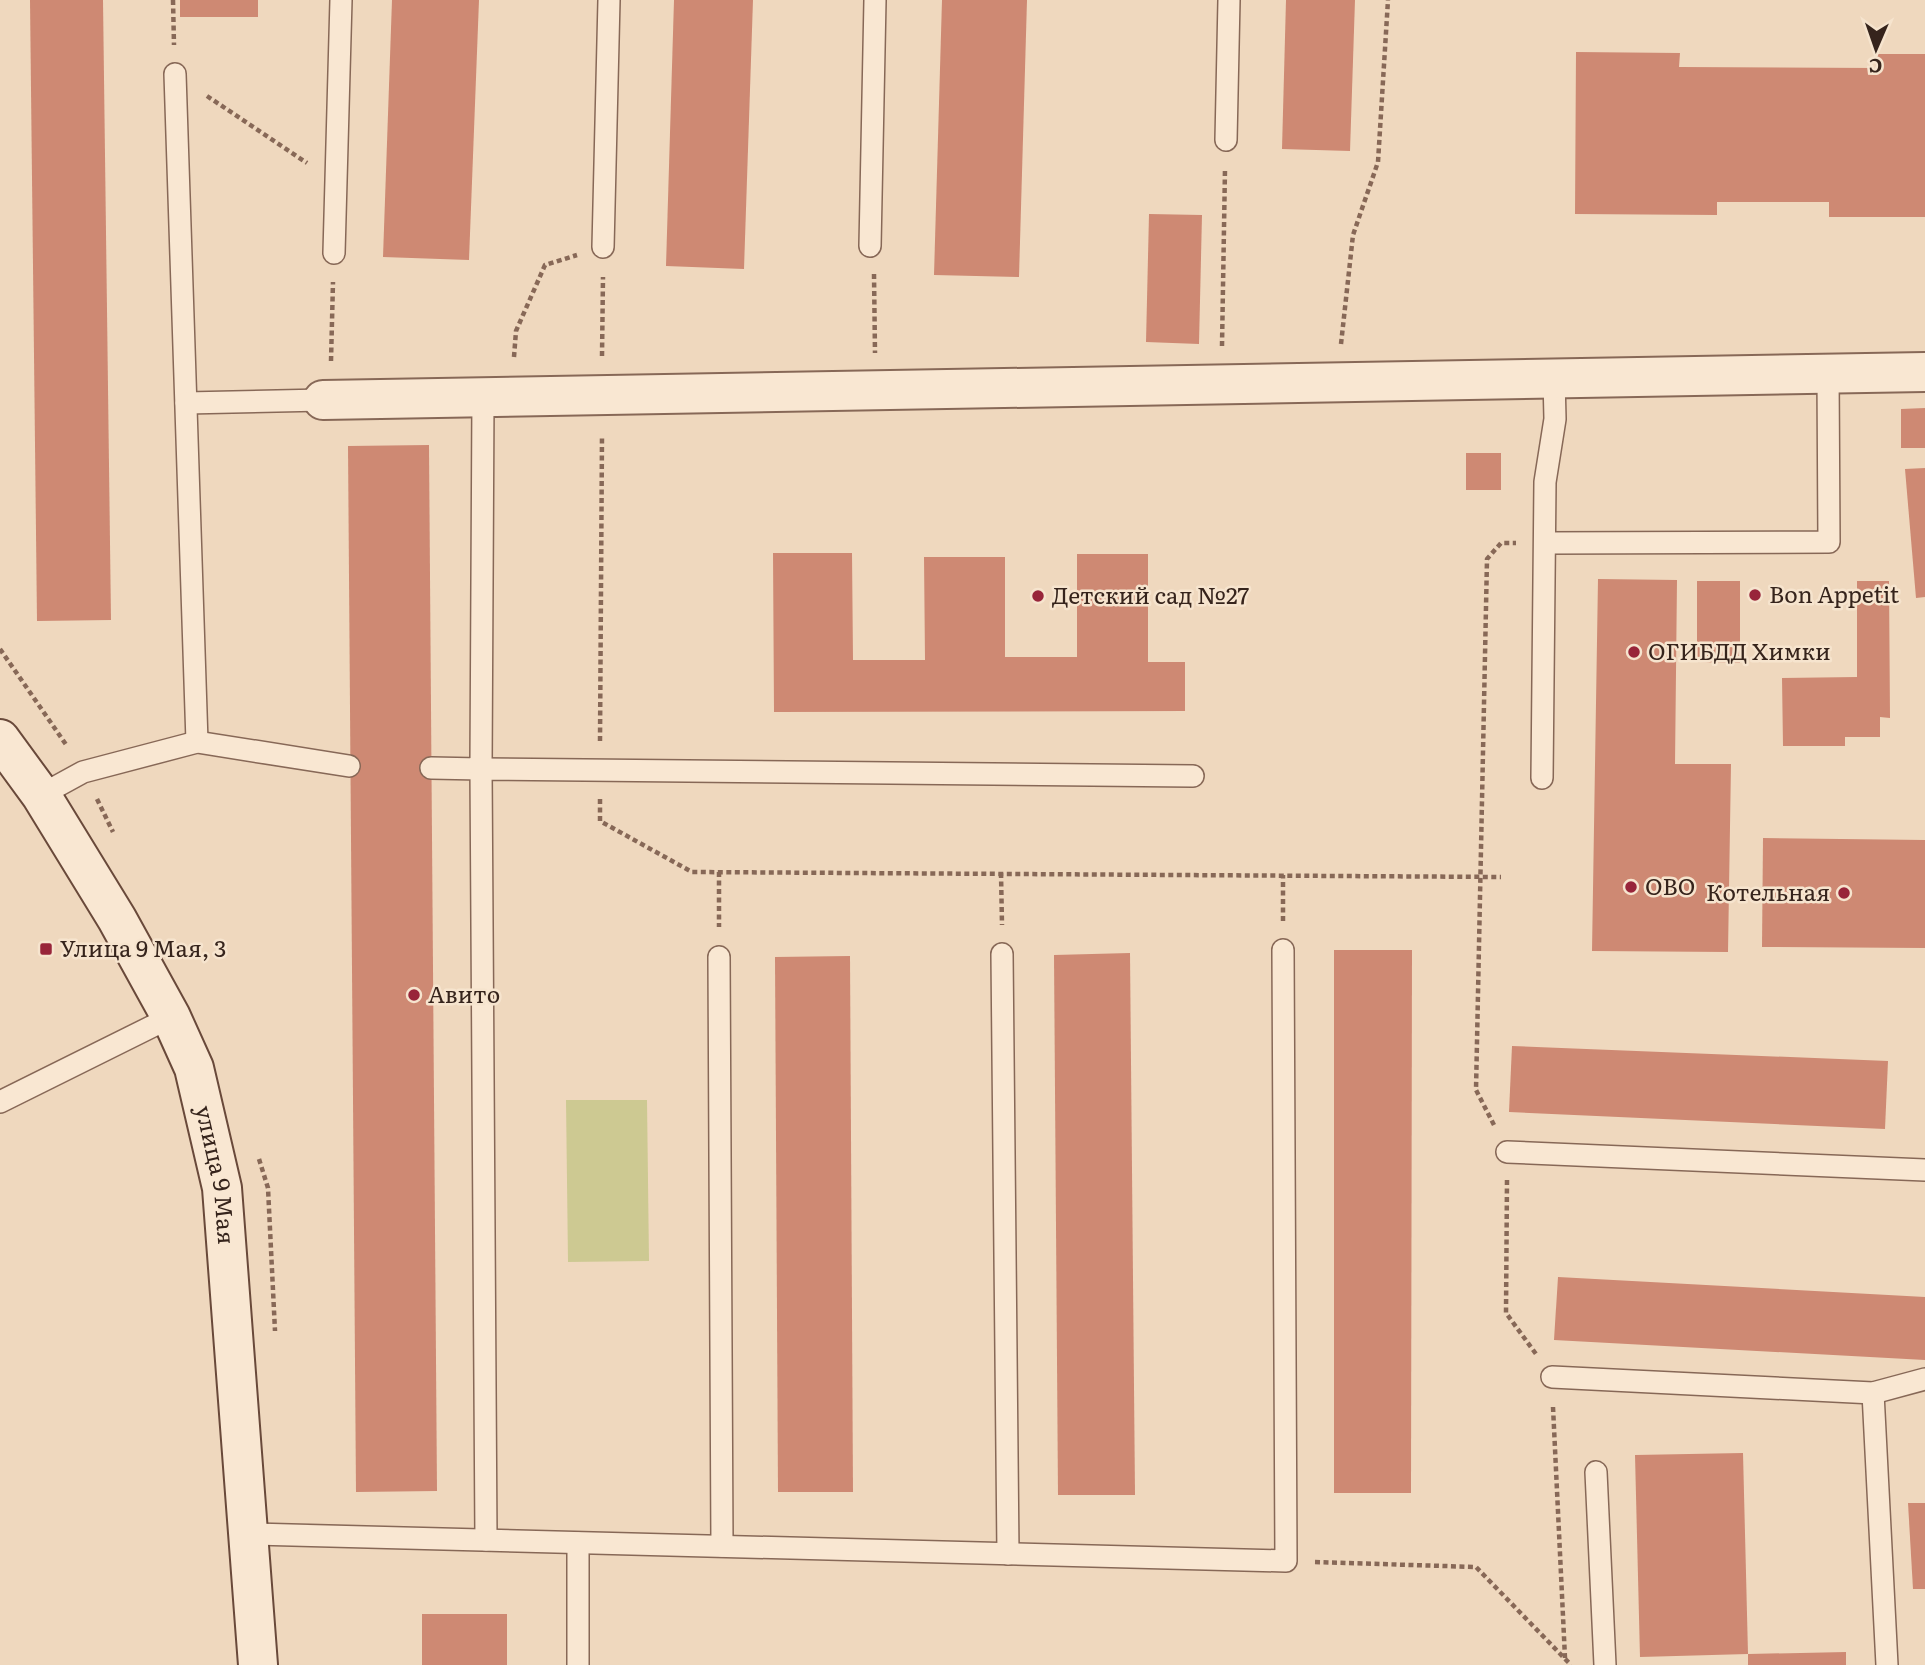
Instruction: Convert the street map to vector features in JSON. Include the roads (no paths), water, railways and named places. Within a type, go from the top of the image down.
[{"type":"street","points":[[326,400],[1925,372]]},
{"type":"street","name":"улица 9 Мая","points":[[0,739],[41,795],[171,1017],[194,1068],[222,1188],[258,1665]]},
{"type":"lane","points":[[334,253],[341,0]]},
{"type":"lane","points":[[603,247],[609,0]]},
{"type":"lane","points":[[870,246],[875,0]]},
{"type":"lane","points":[[1226,140],[1229,0]]},
{"type":"lane","points":[[175,74],[197,742]]},
{"type":"lane","points":[[1545,543],[1829,542],[1828,373]]},
{"type":"lane","points":[[1542,779],[1545,482],[1555,419],[1554,378]]},
{"type":"lane","points":[[486,1540],[481,769],[497,397]]},
{"type":"lane","points":[[186,403],[326,400]]},
{"type":"lane","points":[[41,795],[83,772],[197,742],[349,766]]},
{"type":"lane","points":[[431,768],[1193,776]]},
{"type":"lane","points":[[250,1534],[1286,1561],[1283,950]]},
{"type":"lane","points":[[1002,954],[1008,1554]]},
{"type":"lane","points":[[719,957],[722,1546]]},
{"type":"lane","points":[[0,1102],[171,1017]]},
{"type":"lane","points":[[1507,1152],[1925,1170]]},
{"type":"lane","points":[[1552,1377],[1873,1393],[1925,1379]]},
{"type":"lane","points":[[1873,1393],[1887,1665]]},
{"type":"lane","points":[[1596,1472],[1605,1665]]},
{"type":"lane","points":[[578,1542],[578,1665]]},
{"type":"place","name":"Bon Appetit","points":[[1755,595]]},
{"type":"place","name":"Детский сад №27","points":[[1038,596]]},
{"type":"place","name":"ОГИБДД Химки","points":[[1634,652]]},
{"type":"place","name":"ОВО","points":[[1631,887]]},
{"type":"place","name":"Котельная","points":[[1844,893]]},
{"type":"place","name":"Улица 9 Мая, 3","points":[[46,949]]},
{"type":"place","name":"Авито","points":[[414,995]]}]
